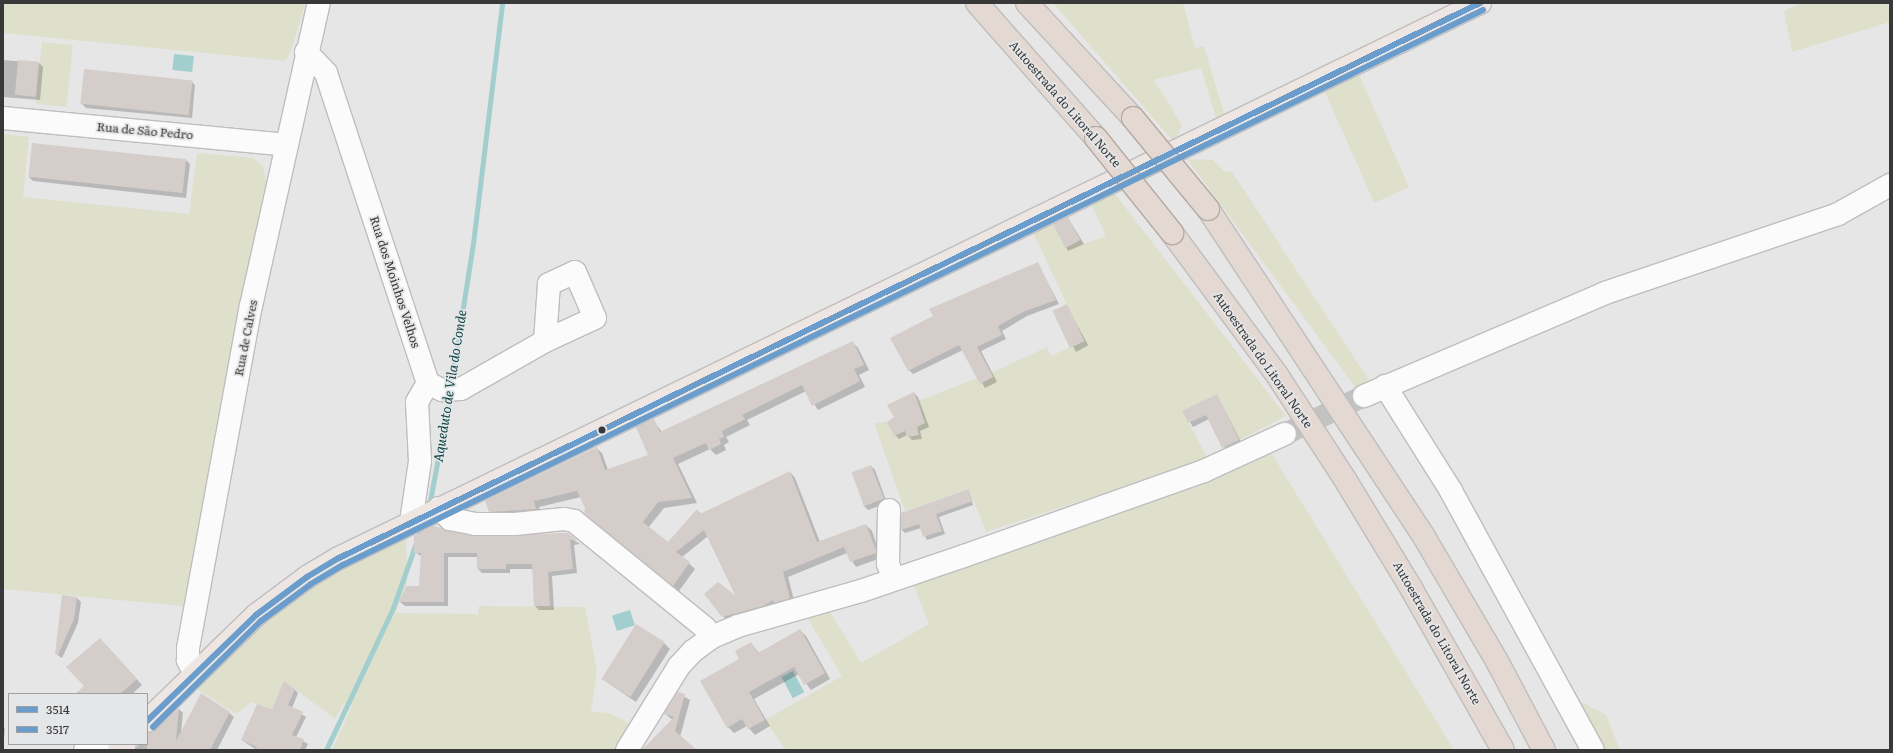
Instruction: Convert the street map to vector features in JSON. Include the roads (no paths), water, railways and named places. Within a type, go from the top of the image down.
[{"type":"highway","name":"Autoestrada do Litoral Norte","points":[[977,3],[1096,138],[1172,233],[1277,375],[1346,481],[1411,588],[1503,750]]},
{"type":"highway","points":[[1028,3],[1133,118],[1208,209],[1423,535],[1497,661],[1544,750]]},
{"type":"main road","points":[[148,720],[256,615],[307,577],[339,558],[439,508],[1480,3]]},
{"type":"street","name":"Rua de Calves","points":[[195,674],[188,660],[188,648],[251,306],[306,52],[319,3]]},
{"type":"street","name":"Rua dos Moinhos Velhos","points":[[306,52],[326,73],[428,383]]},
{"type":"street","name":"Rua de São Pedro","points":[[3,118],[286,145]]},
{"type":"street","points":[[1364,396],[1605,293],[1838,214],[1890,185]]},
{"type":"street","points":[[411,522],[420,461],[417,402],[428,383],[442,390],[461,389],[545,341]]},
{"type":"street","points":[[1385,386],[1451,491],[1593,750]]},
{"type":"street","points":[[627,750],[679,666],[693,651],[712,637],[738,626],[894,580],[1204,471],[1285,434]]},
{"type":"street","points":[[439,508],[450,519],[475,524],[520,524],[564,518],[574,521],[705,628],[712,637]]},
{"type":"street","points":[[888,510],[888,564],[894,580]]},
{"type":"street","points":[[85,750],[100,745]]},
{"type":"water","points":[[174,54],[194,56],[192,72],[172,70]]},
{"type":"water","points":[[630,610],[635,625],[617,631],[612,616]]},
{"type":"water","points":[[793,671],[804,692],[793,698],[782,677]]},
{"type":"waterway","name":"Aqueduto de Vila do Conde","points":[[451,384],[473,244],[502,3]]},
{"type":"waterway","name":"Aqueduto de Vila do Conde","points":[[429,506],[450,395]]},
{"type":"waterway","name":"Aqueduto de Vila do Conde","points":[[326,750],[393,608],[422,526]]},
{"type":"tunnel","points":[[1285,434],[1364,396]]}]
